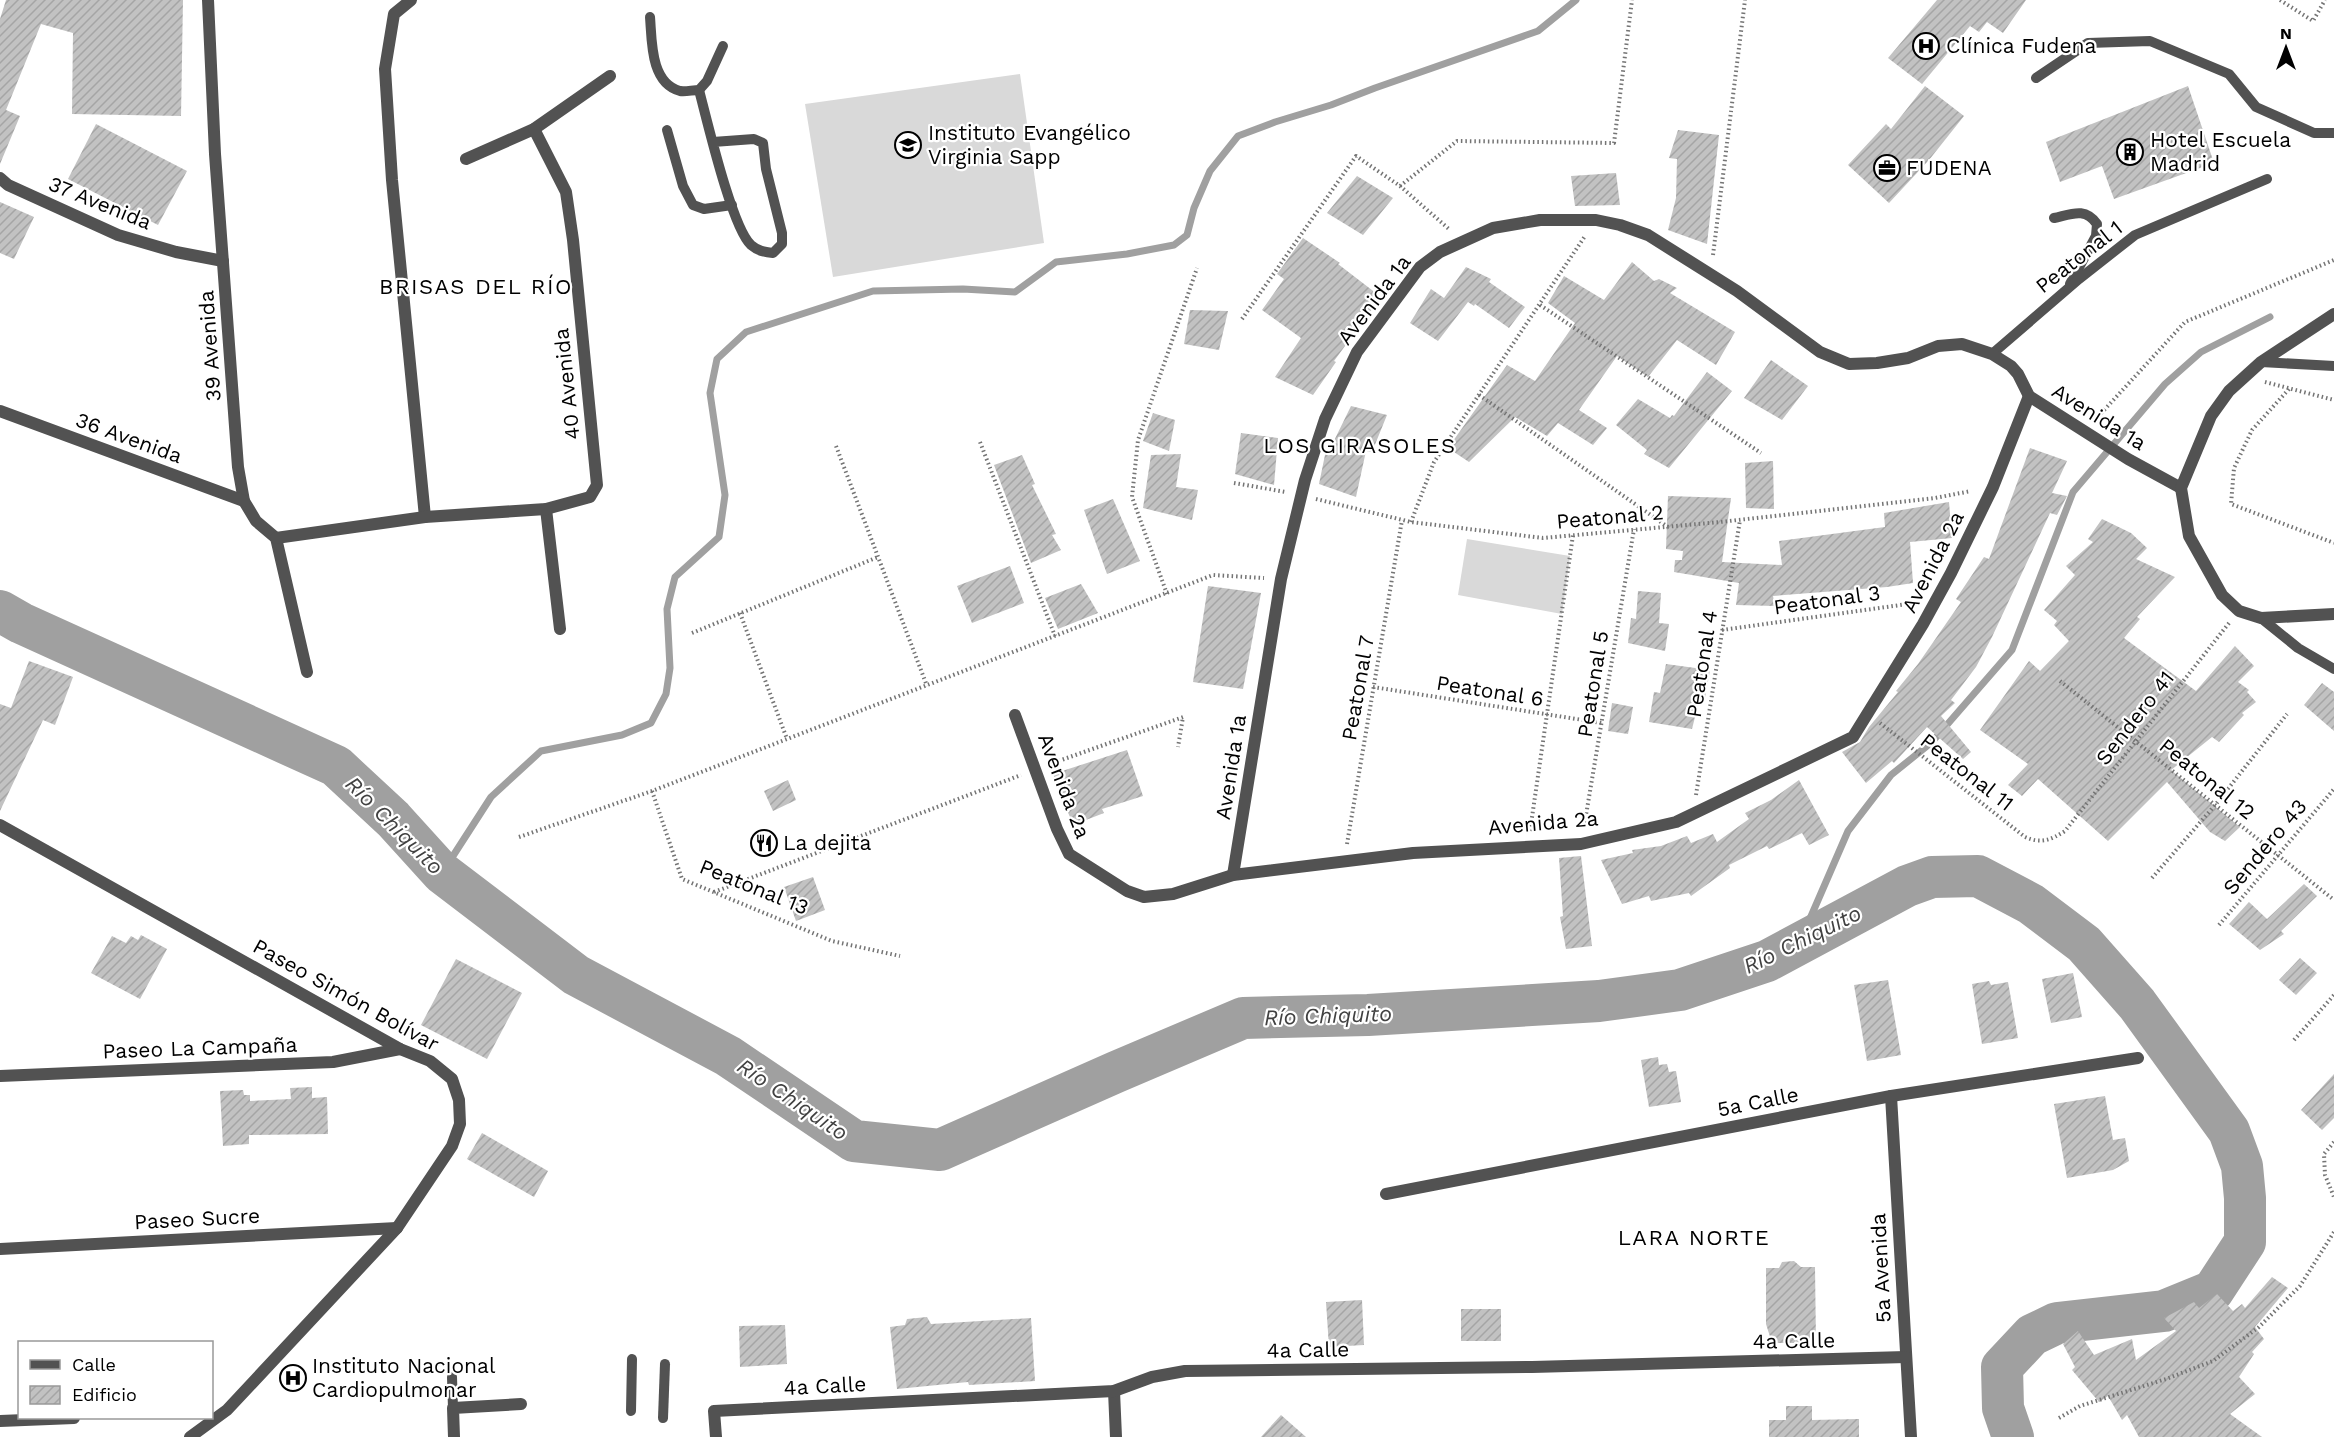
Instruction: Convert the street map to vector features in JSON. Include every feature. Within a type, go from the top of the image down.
[{"type":"street","name":"39 Avenida","points":[[208,0],[215,154],[238,467],[244,501],[256,521],[276,538]]},
{"type":"street","points":[[411,0],[394,14],[386,69],[392,180],[424,517]]},
{"type":"street","points":[[466,159],[534,129],[610,76]]},
{"type":"street","name":"40 Avenida","points":[[534,129],[566,192],[573,240],[597,485],[590,497],[546,509]]},
{"type":"street","name":"37 Avenida","points":[[0,178],[8,185],[118,235],[176,252],[223,261]]},
{"type":"street","name":"Avenida 1a","points":[[1233,875],[1281,579],[1324,419],[1357,352],[1420,267],[1440,252],[1461,241],[1493,228],[1540,220],[1596,220],[1620,225],[1648,235],[1710,274],[1820,352],[1849,364],[1877,363],[1908,358],[1938,346],[1962,344],[1992,354],[2018,374],[2029,396],[2125,457],[2181,488]]},
{"type":"street","points":[[2334,314],[2261,362],[2229,391],[2211,416],[2181,488],[2189,536],[2222,595],[2239,611],[2261,618],[2334,614]]},
{"type":"street","name":"Avenida 2a","points":[[1015,715],[1057,829],[1069,854],[1127,891],[1144,897],[1173,894],[1233,875],[1413,852],[1581,844],[1676,822],[1853,736],[1936,600],[1993,487],[2029,396]]},
{"type":"street","name":"36 Avenida","points":[[0,411],[244,501]]},
{"type":"street","points":[[307,672],[276,538],[424,517],[546,509],[560,629]]},
{"type":"street","name":"Paseo Simón Bolívar","points":[[3,828],[400,1049],[430,1061],[452,1079],[459,1100],[459,1124],[452,1146],[397,1228],[227,1410],[190,1437]]},
{"type":"street","name":"Paseo La Campaña","points":[[0,1076],[333,1062],[400,1049]]},
{"type":"street","name":"5a Calle","points":[[1386,1194],[1891,1096],[2138,1058]]},
{"type":"street","name":"5a Avenida","points":[[1891,1096],[1911,1437]]},
{"type":"street","name":"Paseo Sucre","points":[[0,1249],[397,1228]]},
{"type":"street","name":"4a Calle","points":[[716,1437],[714,1412],[1114,1391],[1152,1377],[1185,1371],[1532,1367],[1906,1357]]},
{"type":"street","points":[[1114,1391],[1116,1437]]},
{"type":"street","points":[[454,1437],[453,1408],[521,1404]]},
{"type":"street","points":[[213,1411],[227,1410]]},
{"type":"street","points":[[0,1421],[49,1419]]},
{"type":"lane","points":[[650,17],[653,61],[669,84],[680,91],[699,90],[706,81],[723,45]]},
{"type":"lane","points":[[2036,78],[2088,43],[2150,41],[2229,74],[2256,107],[2314,133],[2334,133]]},
{"type":"lane","points":[[699,90],[713,142],[732,205],[745,237],[760,251],[773,253],[782,243],[782,233],[762,143],[754,139],[713,142]]},
{"type":"lane","points":[[667,130],[683,186],[693,205],[704,209],[732,205]]},
{"type":"lane","name":"Peatonal 1","points":[[1992,354],[2136,235],[2267,179]]},
{"type":"lane","points":[[2054,218],[2081,212],[2091,216],[2097,224],[2096,236],[2067,290]]},
{"type":"lane","points":[[2261,362],[2334,366]]},
{"type":"lane","points":[[2261,618],[2298,648],[2334,669]]},
{"type":"lane","points":[[631,1412],[632,1359]]},
{"type":"lane","points":[[663,1418],[665,1364]]},
{"type":"lane","points":[[452,1377],[453,1408]]},
{"type":"path","points":[[1400,186],[1456,141],[1614,143],[1632,0]]},
{"type":"path","points":[[1710,274],[1745,0]]},
{"type":"path","points":[[2280,0],[2313,21],[2325,0]]},
{"type":"path","points":[[1242,319],[1356,156],[1400,186],[1461,241]]},
{"type":"path","points":[[1411,522],[1434,462],[1596,220]]},
{"type":"path","points":[[2085,431],[2186,322],[2334,260]]},
{"type":"path","points":[[1167,594],[1132,497],[1138,440],[1197,268]]},
{"type":"path","points":[[1540,305],[1761,453]]},
{"type":"path","points":[[2244,376],[2334,400]]},
{"type":"path","points":[[2289,389],[2252,430],[2234,468],[2231,504],[2334,543]]},
{"type":"path","points":[[1479,395],[1668,527]]},
{"type":"path","points":[[980,442],[1055,636]]},
{"type":"path","points":[[836,446],[927,686]]},
{"type":"path","name":"Peatonal 2","points":[[1234,483],[1302,495],[1411,522],[1543,538],[1740,520],[1935,498],[1993,487]]},
{"type":"path","name":"Peatonal 7","points":[[1344,861],[1402,520]]},
{"type":"path","name":"Peatonal 4","points":[[1693,814],[1740,520]]},
{"type":"path","name":"Peatonal 5","points":[[1581,844],[1634,529]]},
{"type":"path","points":[[1528,846],[1574,535]]},
{"type":"path","points":[[692,633],[878,557]]},
{"type":"path","points":[[519,837],[652,791],[1213,575],[1281,579]]},
{"type":"path","name":"Peatonal 3","points":[[1722,630],[1936,600]]},
{"type":"path","name":"Sendero 41","points":[[2052,839],[2065,831],[2239,611]]},
{"type":"path","points":[[740,613],[787,739]]},
{"type":"path","name":"Peatonal 12","points":[[2060,681],[2334,900]]},
{"type":"path","name":"Peatonal 6","points":[[1373,687],[1602,723]]},
{"type":"path","name":"Peatonal 11","points":[[1868,713],[2025,837],[2037,842],[2052,839]]},
{"type":"path","points":[[2152,878],[2216,804],[2287,714]]},
{"type":"path","points":[[714,892],[1035,769],[1183,717],[1178,747]]},
{"type":"path","name":"Sendero 43","points":[[2219,925],[2334,789]]},
{"type":"path","name":"Peatonal 13","points":[[652,791],[682,879],[832,941],[900,956]]},
{"type":"path","points":[[2294,1040],[2334,995]]},
{"type":"path","points":[[2334,1142],[2324,1154],[2325,1175],[2334,1197]]},
{"type":"path","points":[[2059,1418],[2080,1406],[2166,1379],[2213,1361],[2259,1327],[2300,1286],[2334,1232]]},
{"type":"shaded area","points":[[1020,74],[1044,243],[833,277],[805,104]]},
{"type":"shaded area","points":[[1467,539],[1570,556],[1562,614],[1458,595]]},
{"type":"building","points":[[6,0],[183,0],[181,116],[72,114],[73,33],[41,24],[6,110],[20,116],[0,164],[0,19]]},
{"type":"building","name":"Clínica Fudena","points":[[1937,0],[2026,0],[2003,33],[1987,22],[1979,32],[1970,26],[1922,84],[1888,58]]},
{"type":"building","points":[[1925,86],[1964,116],[1929,160],[1889,203],[1848,165],[1886,124],[1891,129]]},
{"type":"building","name":"Hotel Escuela Madrid","points":[[2188,86],[2214,163],[2114,199],[2102,166],[2060,182],[2046,142]]},
{"type":"building","points":[[96,124],[187,171],[158,225],[68,179]]},
{"type":"building","points":[[1678,130],[1719,135],[1707,244],[1668,230],[1676,198],[1677,159],[1669,158]]},
{"type":"building","points":[[1616,173],[1620,205],[1575,206],[1571,176]]},
{"type":"building","points":[[1357,176],[1393,198],[1363,235],[1327,213]]},
{"type":"building","points":[[0,202],[34,217],[14,259],[0,253]]},
{"type":"building","points":[[1303,238],[1340,263],[1338,264],[1381,297],[1334,361],[1336,362],[1313,395],[1275,377],[1301,338],[1262,310],[1284,279],[1277,274]]},
{"type":"building","points":[[1632,262],[1654,281],[1659,279],[1677,288],[1670,293],[1735,332],[1716,365],[1677,340],[1648,377],[1617,356],[1579,410],[1607,428],[1593,445],[1558,423],[1547,436],[1515,417],[1469,462],[1448,448],[1507,365],[1535,381],[1575,323],[1548,303],[1564,276],[1604,300]]},
{"type":"building","points":[[1466,267],[1491,279],[1489,282],[1525,307],[1509,328],[1475,304],[1474,306],[1468,302],[1438,341],[1410,323],[1431,289],[1444,298]]},
{"type":"building","points":[[1190,310],[1228,311],[1219,350],[1184,344]]},
{"type":"building","points":[[1771,360],[1808,386],[1782,420],[1744,398]]},
{"type":"building","points":[[1707,372],[1732,391],[1669,468],[1644,454],[1647,450],[1616,425],[1638,399],[1670,418],[1674,416]]},
{"type":"building","points":[[1351,406],[1387,415],[1372,452],[1366,451],[1356,497],[1319,484],[1326,450],[1329,451]]},
{"type":"building","points":[[1153,413],[1175,420],[1169,451],[1143,441]]},
{"type":"building","points":[[1241,433],[1278,438],[1274,485],[1235,474]]},
{"type":"building","points":[[2030,448],[2067,461],[2052,493],[2067,496],[2057,515],[2050,513],[1976,667],[1951,700],[1955,703],[1941,716],[1971,752],[1963,759],[1927,727],[1894,763],[1892,761],[1866,783],[1842,752],[1860,742],[1961,602],[1956,599],[1984,557],[1989,559]]},
{"type":"building","points":[[1181,454],[1176,487],[1198,490],[1192,520],[1143,508],[1151,455]]},
{"type":"building","points":[[1022,455],[1035,484],[1032,485],[1056,534],[1052,535],[1061,550],[1031,563],[994,465]]},
{"type":"building","points":[[1773,461],[1774,509],[1746,508],[1745,463]]},
{"type":"building","points":[[1668,496],[1731,498],[1722,562],[1782,565],[1779,541],[1885,527],[1884,513],[1949,502],[1952,538],[1910,542],[1913,583],[1773,596],[1775,606],[1736,605],[1739,583],[1674,572],[1675,560],[1682,560],[1683,551],[1666,549]]},
{"type":"building","points":[[1113,499],[1140,561],[1107,574],[1084,510]]},
{"type":"building","points":[[2102,519],[2131,533],[2147,548],[2136,559],[2175,577],[2137,617],[2140,619],[2124,638],[2196,691],[2235,646],[2254,666],[2238,682],[2249,690],[2247,692],[2256,702],[2242,713],[2244,715],[2219,742],[2212,737],[2171,770],[2240,827],[2225,841],[2210,832],[2167,782],[2108,841],[2038,779],[2022,796],[2008,785],[2028,764],[1980,730],[2029,661],[2040,671],[2069,641],[2054,625],[2057,621],[2044,610],[2075,575],[2066,566],[2093,542],[2088,539]]},
{"type":"building","points":[[1010,566],[1024,603],[972,623],[957,586]]},
{"type":"building","points":[[1081,584],[1098,613],[1058,629],[1045,598]]},
{"type":"building","points":[[1208,586],[1261,593],[1243,689],[1193,682]]},
{"type":"building","points":[[1638,591],[1661,593],[1659,623],[1669,624],[1665,651],[1628,643],[1631,618],[1636,619]]},
{"type":"building","points":[[29,661],[73,677],[55,725],[43,720],[0,811],[0,704],[11,708]]},
{"type":"building","points":[[1666,664],[1710,670],[1705,698],[1700,697],[1692,729],[1649,722],[1654,692],[1660,693]]},
{"type":"building","points":[[2322,683],[2334,692],[2334,731],[2304,705]]},
{"type":"building","points":[[1612,703],[1633,707],[1628,734],[1608,731]]},
{"type":"building","points":[[1127,750],[1143,796],[1102,809],[1104,813],[1073,825],[1053,774]]},
{"type":"building","points":[[788,780],[796,800],[773,811],[764,791]]},
{"type":"building","points":[[1799,780],[1829,835],[1809,845],[1802,833],[1769,849],[1767,846],[1729,865],[1730,868],[1691,896],[1689,893],[1651,901],[1649,896],[1622,904],[1601,860],[1633,853],[1632,850],[1661,846],[1687,836],[1691,843],[1713,834],[1717,842],[1749,819],[1745,813],[1771,800]]},
{"type":"building","points":[[1581,856],[1592,946],[1566,949],[1560,917],[1563,916],[1559,858]]},
{"type":"building","points":[[813,877],[825,910],[796,921],[784,887]]},
{"type":"building","points":[[2304,884],[2317,896],[2281,931],[2284,934],[2260,950],[2229,924],[2249,902],[2267,919]]},
{"type":"building","points":[[141,935],[167,949],[140,999],[91,973],[112,936],[126,943],[131,936],[138,940]]},
{"type":"building","points":[[2300,958],[2317,973],[2296,995],[2279,980]]},
{"type":"building","points":[[456,959],[522,993],[487,1059],[421,1025]]},
{"type":"building","points":[[2073,973],[2082,1017],[2051,1023],[2042,979]]},
{"type":"building","points":[[1888,980],[1901,1055],[1867,1061],[1854,985]]},
{"type":"building","points":[[1989,981],[1991,985],[2008,982],[2018,1038],[1982,1044],[1972,984]]},
{"type":"building","points":[[1658,1057],[1659,1065],[1667,1064],[1669,1072],[1676,1071],[1681,1102],[1649,1107],[1641,1060]]},
{"type":"building","points":[[2334,1074],[2334,1118],[2322,1130],[2301,1110]]},
{"type":"building","points":[[312,1087],[312,1098],[327,1097],[328,1134],[249,1135],[249,1144],[223,1146],[220,1091],[243,1090],[244,1095],[250,1095],[250,1101],[291,1099],[290,1088]]},
{"type":"building","points":[[2105,1096],[2113,1140],[2125,1138],[2129,1161],[2113,1170],[2067,1178],[2054,1104]]},
{"type":"building","points":[[482,1133],[548,1171],[534,1197],[467,1159]]},
{"type":"building","points":[[1794,1261],[1801,1267],[1815,1267],[1816,1343],[1772,1343],[1766,1324],[1766,1268],[1779,1268],[1782,1262]]},
{"type":"building","points":[[2272,1277],[2288,1288],[2255,1327],[2264,1339],[2252,1352],[2254,1354],[2239,1377],[2255,1394],[2230,1414],[2262,1437],[2139,1437],[2127,1415],[2122,1420],[2108,1396],[2099,1402],[2072,1370],[2075,1367],[2063,1344],[2078,1331],[2094,1355],[2132,1339],[2136,1360],[2176,1331],[2164,1318],[2194,1302],[2199,1308],[2217,1294],[2233,1311],[2242,1304],[2245,1308]]},
{"type":"building","points":[[1362,1300],[1364,1345],[1329,1347],[1326,1302]]},
{"type":"building","points":[[1461,1309],[1501,1309],[1501,1341],[1461,1341]]},
{"type":"building","points":[[927,1317],[931,1324],[1031,1318],[1035,1381],[969,1385],[968,1382],[897,1389],[890,1327],[905,1325],[907,1319]]},
{"type":"building","points":[[785,1325],[787,1364],[740,1367],[739,1326]]},
{"type":"building","points":[[1786,1406],[1812,1406],[1812,1420],[1859,1419],[1859,1437],[1769,1437],[1769,1420],[1786,1420]]},
{"type":"building","points":[[1281,1415],[1306,1437],[1261,1437]]},
{"type":"waterway","points":[[442,873],[491,797],[541,751],[622,735],[651,723],[666,694],[670,668],[667,609],[675,577],[719,537],[725,495],[710,393],[717,359],[746,332],[873,291],[963,289],[1015,292],[1056,262],[1127,254],[1174,245],[1187,235],[1194,208],[1210,171],[1238,136],[1538,31],[1576,0]]},
{"type":"waterway","points":[[1799,944],[1848,831],[1891,775],[1932,742],[2012,650],[2073,492],[2165,384],[2201,352],[2270,317]]},
{"type":"waterway","name":"Río Chiquito","points":[[0,611],[21,623],[336,766],[393,819],[442,873],[576,975],[728,1056],[854,1141],[940,1150],[1243,1018],[1368,1015],[1599,1001],[1680,990],[1767,961],[1907,886],[1932,877],[1978,876],[2031,904],[2084,944],[2137,1004],[2229,1131],[2242,1166],[2245,1198],[2245,1242],[2213,1291],[2164,1311],[2057,1323],[2032,1335],[2002,1367],[2003,1408],[2013,1437]]},
{"type":"place","name":"Clínica Fudena","points":[[1926,46]]},
{"type":"place","name":"Instituto Evangélico Virginia Sapp","points":[[908,145]]},
{"type":"place","name":"Hotel Escuela Madrid","points":[[2130,152]]},
{"type":"place","name":"FUDENA","points":[[1887,168]]},
{"type":"place","name":"La dejita","points":[[764,843]]},
{"type":"place","name":"Instituto Nacional Cardiopulmonar","points":[[293,1378]]},
{"type":"district","name":"BRISAS DEL RÍO","points":[[476,286]]},
{"type":"district","name":"LOS GIRASOLES","points":[[1360,445]]},
{"type":"district","name":"LARA NORTE","points":[[1694,1237]]}]
